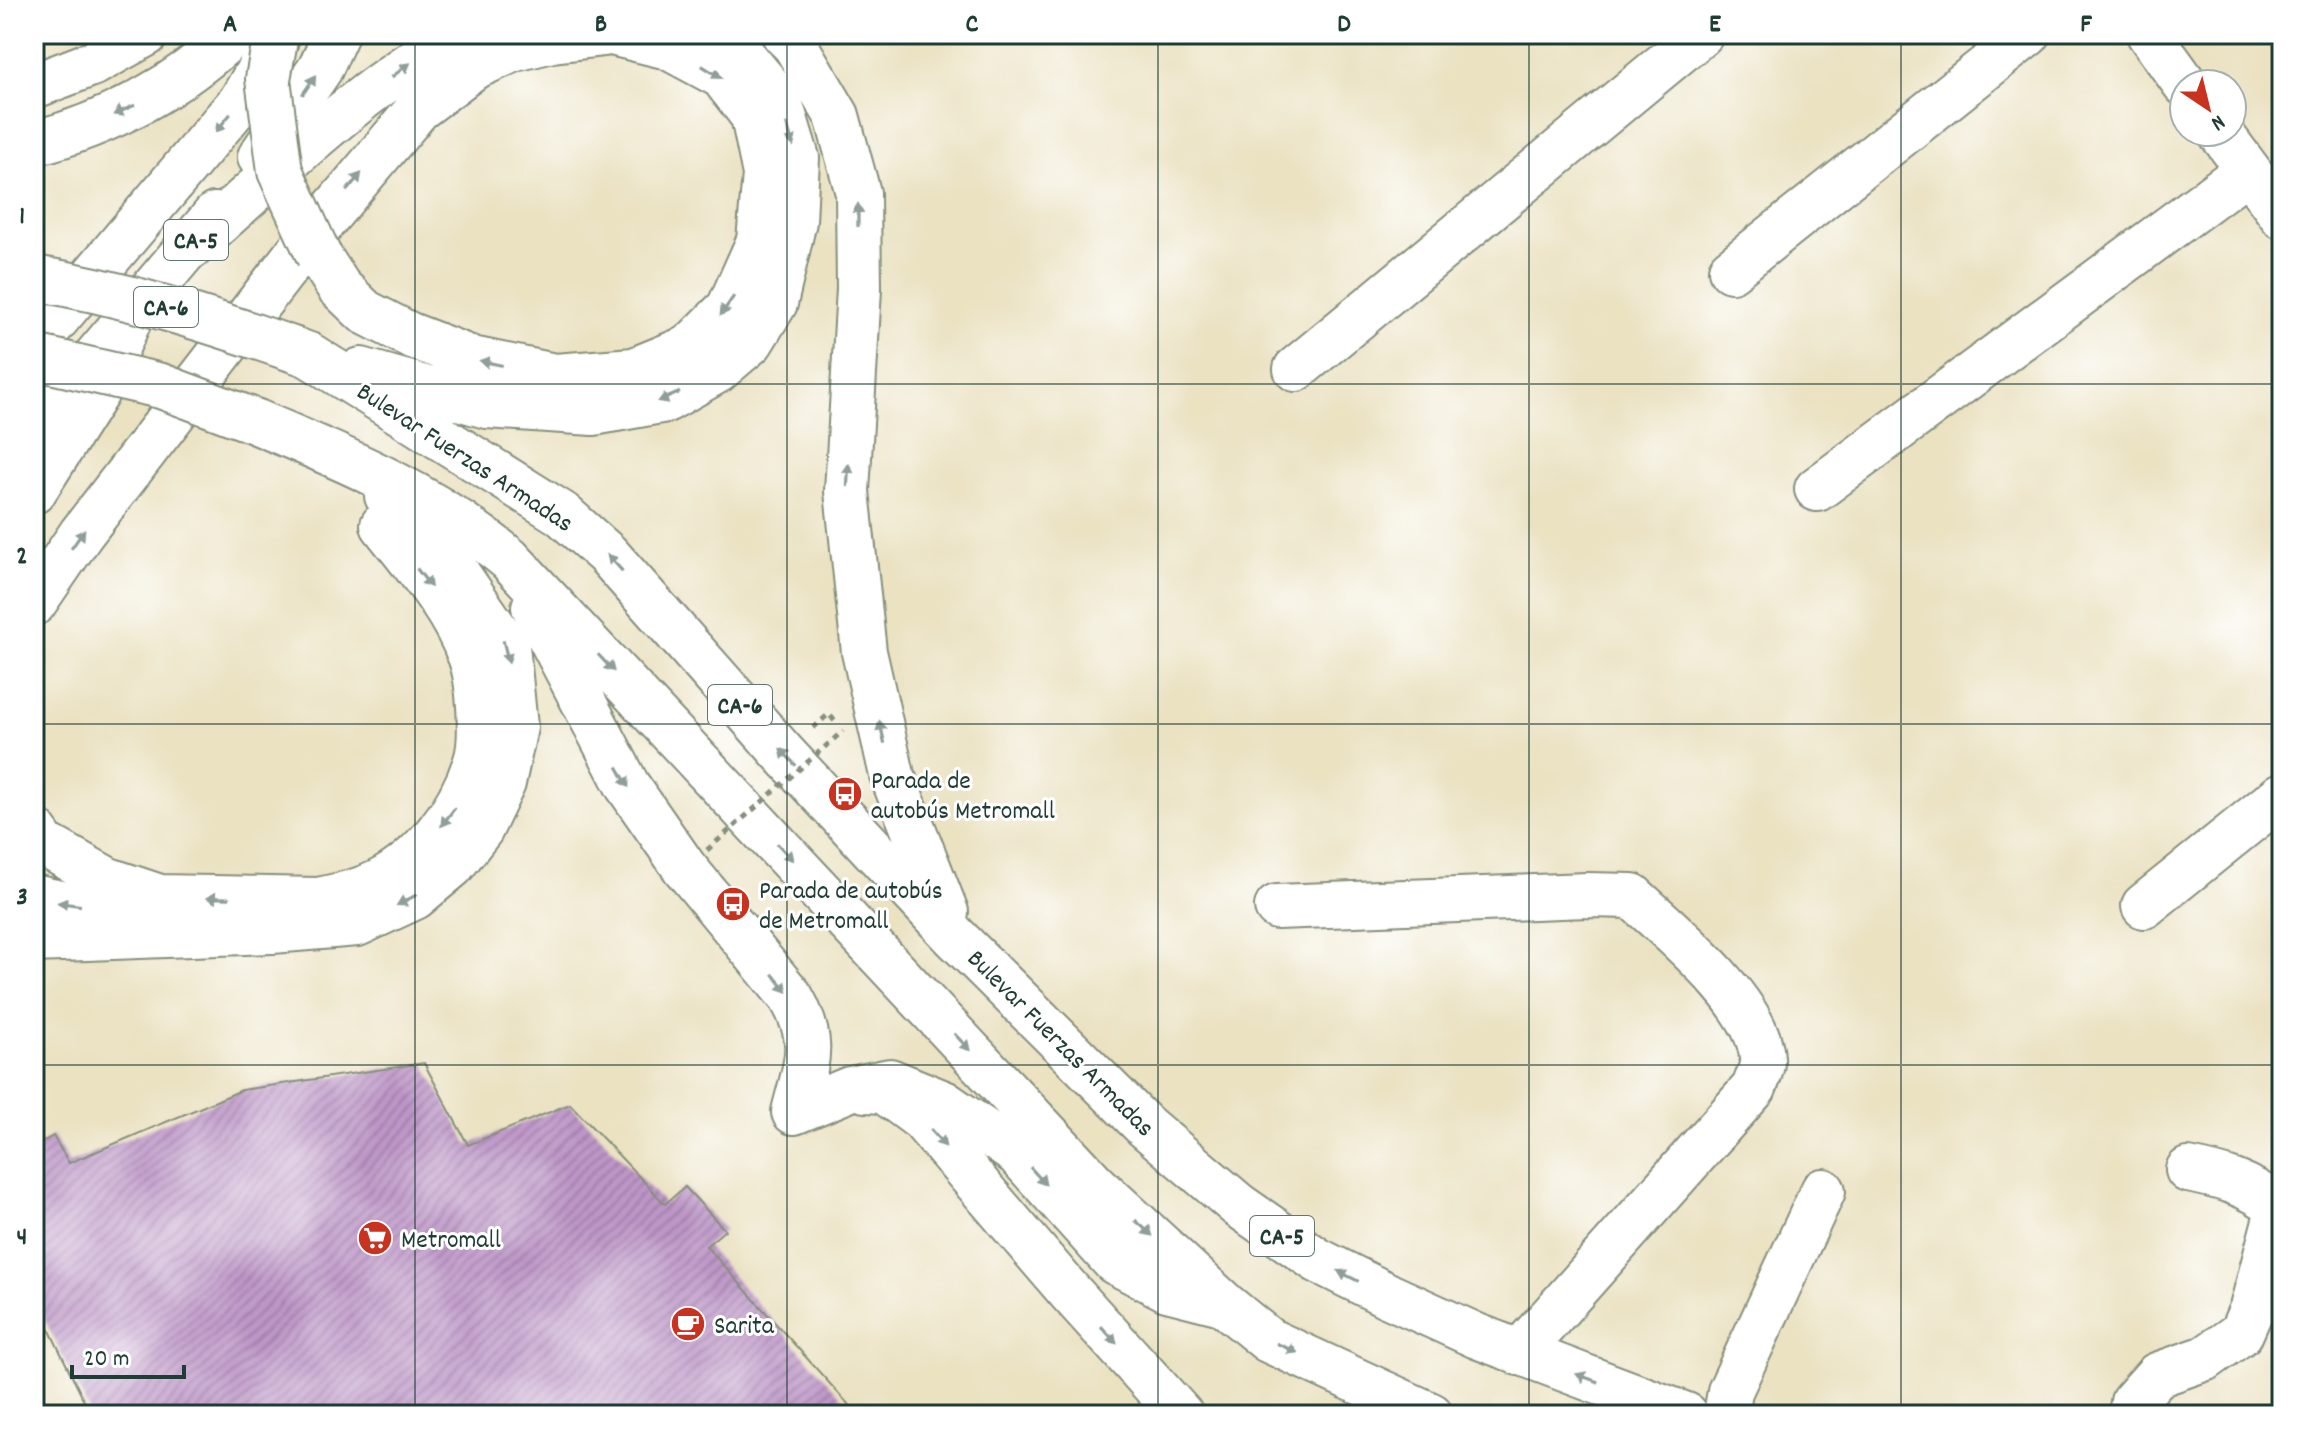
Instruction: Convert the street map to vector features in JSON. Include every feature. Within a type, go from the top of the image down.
[{"type":"main road","points":[[34,86],[94,63],[146,34]]},
{"type":"main road","points":[[34,143],[70,134],[150,98],[220,48],[234,34]]},
{"type":"main road","points":[[278,34],[268,79],[280,171],[319,256],[339,287],[365,312],[410,335],[472,359],[555,376],[634,370],[690,347],[729,308],[759,241],[765,174],[753,116],[722,76],[668,47],[615,34]]},
{"type":"main road","points":[[34,346],[241,101],[278,34]]},
{"type":"main road","name":"CA-5","points":[[34,430],[191,247],[275,137],[320,69],[336,34]]},
{"type":"main road","points":[[191,247],[357,103],[426,52],[460,34]]},
{"type":"main road","points":[[34,603],[90,522],[305,243],[418,109],[474,67],[515,49],[552,40],[604,34]]},
{"type":"main road","points":[[302,353],[487,406],[593,413],[666,400],[717,371],[751,342],[775,303],[794,221],[797,158],[779,99],[744,57],[710,34]]},
{"type":"main road","points":[[784,34],[795,45],[837,116],[858,193],[859,289],[847,491],[864,652],[892,775],[955,937]]},
{"type":"main road","points":[[1296,369],[1701,34]]},
{"type":"main road","points":[[1731,270],[2028,34]]},
{"type":"main road","points":[[2149,34],[2173,68]]},
{"type":"main road","points":[[2232,148],[2282,216]]},
{"type":"main road","points":[[1817,489],[2248,170]]},
{"type":"main road","name":"Bulevar Fuerzas Armadas","points":[[34,278],[91,287],[194,315],[302,353],[551,506],[608,555],[784,754],[955,937],[1145,1126],[1238,1205],[1317,1260],[1389,1296],[1519,1353],[1686,1415]]},
{"type":"main road","points":[[34,491],[97,392],[130,318]]},
{"type":"main road","name":"CA-6","points":[[34,357],[161,386],[257,422],[414,492],[473,529],[509,559],[1095,1185],[1224,1304]]},
{"type":"main road","points":[[34,897],[70,905],[111,908],[160,897],[318,900],[344,895],[377,883],[415,856],[454,811],[477,762],[480,704],[471,656],[441,600],[339,456]]},
{"type":"main road","points":[[34,940],[272,931],[357,924],[415,897],[452,866],[481,829],[503,783],[515,727],[507,646],[444,554],[339,456]]},
{"type":"main road","points":[[509,559],[627,785],[684,867],[791,997],[804,1019],[810,1049],[794,1112],[850,1089],[890,1081],[944,1103],[1018,1154],[1115,1262],[1167,1289],[1224,1304],[1268,1340],[1431,1415]]},
{"type":"main road","points":[[2144,906],[2282,795]]},
{"type":"main road","points":[[34,830],[44,844],[106,879],[160,897]]},
{"type":"main road","points":[[1277,907],[1632,896],[1719,977],[1758,1036],[1763,1061],[1754,1088],[1519,1353]]},
{"type":"main road","points":[[850,1089],[884,1091],[922,1119],[1069,1291],[1181,1415]]},
{"type":"main road","points":[[2131,1415],[2133,1402],[2157,1375],[2206,1358],[2241,1333],[2252,1308],[2276,1217],[2275,1204],[2256,1190],[2226,1177],[2188,1170]]},
{"type":"main road","points":[[1726,1415],[1730,1391],[1823,1191]]},
{"type":"path","points":[[707,850],[843,731]]},
{"type":"building","name":"Metromall","points":[[424,1063],[468,1145],[570,1104],[665,1204],[685,1187],[725,1230],[706,1246],[858,1415],[91,1415],[34,1298],[34,1147],[53,1136],[69,1163],[242,1090]]},
{"type":"place","name":"Parada de autobús Metromall","points":[[845,794]]},
{"type":"place","name":"Parada de autobús de Metromall","points":[[733,904]]},
{"type":"place","name":"Metromall","points":[[375,1238]]},
{"type":"place","name":"Sarita","points":[[688,1324]]}]
